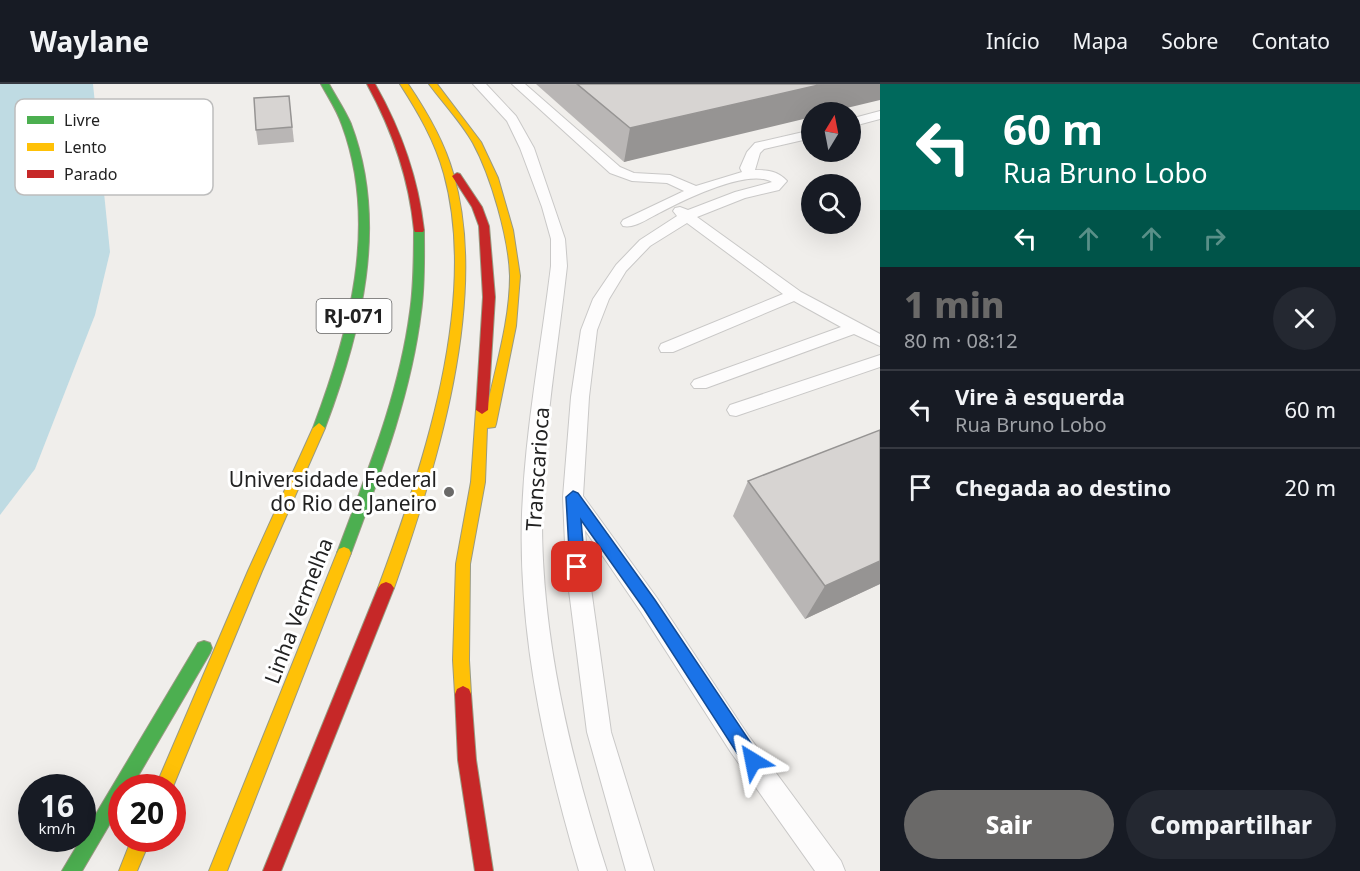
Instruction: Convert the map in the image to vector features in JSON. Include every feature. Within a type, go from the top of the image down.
[{"type":"main road","name":"RJ-071","points":[[170,774],[268,541],[311,449],[338,373],[357,304],[366,249],[365,199],[344,118],[325,84]]},
{"type":"main road","name":"Linha Vermelha","points":[[218,871],[358,516],[383,442],[412,340],[419,290],[418,217],[405,155],[384,104],[371,84]]},
{"type":"main road","points":[[272,871],[360,658],[397,560],[426,471],[458,314],[456,213],[452,186],[426,118],[404,84]]},
{"type":"main road","points":[[433,84],[477,142],[493,178],[508,230],[515,276],[510,326],[478,482],[464,564],[461,660],[471,871]]},
{"type":"main road","points":[[437,143],[477,207],[484,226],[489,328],[478,482]]},
{"type":"main road","points":[[71,871],[268,541]]},
{"type":"main road","points":[[467,760],[484,871]]},
{"type":"main road","points":[[128,871],[136,852]]},
{"type":"lane","name":"Transcarioca","points":[[479,84],[512,119],[549,207],[558,239],[559,266],[540,422],[532,517],[536,599],[549,700],[576,818],[593,871]]},
{"type":"lane","points":[[518,84],[615,170],[632,177],[670,179],[696,190]]},
{"type":"lane","points":[[861,120],[880,115]]},
{"type":"lane","points":[[750,175],[747,168],[756,148],[801,136]]},
{"type":"lane","points":[[628,223],[696,190],[750,175],[768,173],[780,181],[774,187],[733,198],[687,216],[645,243],[621,268],[601,299],[593,316],[583,365],[573,497],[582,613],[599,732],[640,871]]},
{"type":"lane","points":[[668,202],[795,295],[880,341]]},
{"type":"lane","points":[[667,348],[795,295]]},
{"type":"lane","points":[[700,384],[857,327]]},
{"type":"lane","points":[[736,410],[880,361]]},
{"type":"lane","points":[[573,497],[649,605],[739,743],[831,871]]},
{"type":"water","points":[[0,84],[93,84],[95,99],[15,99],[15,195],[104,195],[110,252],[95,315],[35,469],[0,515]]},
{"type":"building","points":[[577,84],[823,84],[630,128]]},
{"type":"building","points":[[289,96],[292,127],[256,130],[254,98]]},
{"type":"building","points":[[880,430],[880,561],[825,586],[748,481]]},
{"type":"traffic: fast","points":[[319,428],[333,392],[354,318],[364,243],[363,205],[358,167],[346,123],[325,84]]},
{"type":"traffic: fast","points":[[344,553],[386,435],[408,354],[416,313],[419,230]]},
{"type":"traffic: fast","points":[[71,871],[204,648]]},
{"type":"traffic: slow","points":[[386,588],[433,443],[454,337],[459,285],[459,234],[449,173],[433,133],[404,84]]},
{"type":"traffic: slow","points":[[433,84],[477,142],[493,178],[508,230],[515,276],[510,326],[490,424]]},
{"type":"traffic: slow","points":[[463,694],[461,660],[463,564],[478,482],[482,410]]},
{"type":"traffic: slow","points":[[170,774],[255,571],[319,428]]},
{"type":"traffic: slow","points":[[218,871],[344,553]]},
{"type":"traffic: slow","points":[[128,871],[136,852]]},
{"type":"traffic: jam","points":[[371,84],[397,136],[409,172],[419,230]]},
{"type":"traffic: jam","points":[[457,176],[477,207],[484,226],[489,297],[482,410]]},
{"type":"traffic: jam","points":[[272,871],[386,588]]},
{"type":"traffic: jam","points":[[463,694],[467,760],[484,871]]},
{"type":"place","name":"Universidade Federal do Rio de Janeiro","points":[[449,492]]},
{"type":"route","points":[[577,567],[573,497],[649,605],[753,761]]}]
